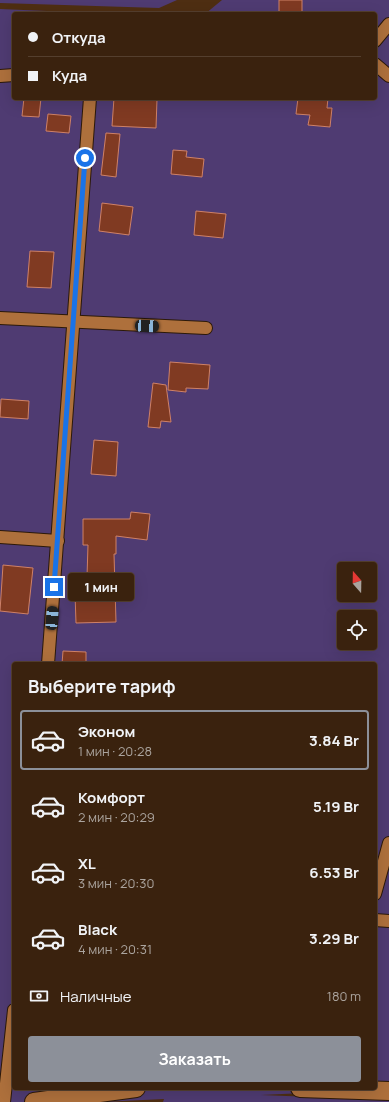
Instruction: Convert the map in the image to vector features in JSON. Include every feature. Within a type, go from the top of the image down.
[{"type":"street","points":[[377,39],[389,24]]},
{"type":"street","points":[[377,66],[389,76]]},
{"type":"street","points":[[0,76],[12,75]]},
{"type":"street","points":[[48,662],[90,100]]},
{"type":"street","points":[[0,318],[206,328]]},
{"type":"street","points":[[0,537],[58,541]]},
{"type":"street","points":[[377,887],[389,844]]},
{"type":"street","points":[[377,920],[389,921]]},
{"type":"street","points":[[4,1102],[12,1028]]},
{"type":"street","points":[[34,1102],[121,1090]]},
{"type":"street","points":[[359,1090],[389,1091]]},
{"type":"shaded area","points":[[0,0],[177,0],[159,8],[0,3]]},
{"type":"shaded area","points":[[222,0],[389,0],[389,1089],[377,1090],[377,662],[12,662],[12,1090],[368,1090],[261,1095],[389,1100],[389,1102],[163,1102],[164,1099],[102,1102],[0,1102],[0,9],[71,12],[12,12],[12,100],[377,100],[377,12],[207,12]]},
{"type":"building","points":[[279,0],[302,0],[302,12],[279,12]]},
{"type":"building","points":[[24,100],[41,100],[39,117],[22,116]]},
{"type":"building","points":[[114,100],[157,100],[156,128],[112,126]]},
{"type":"building","points":[[298,100],[328,100],[327,108],[332,108],[330,127],[308,125],[310,115],[296,114]]},
{"type":"building","points":[[48,114],[71,116],[69,133],[46,131]]},
{"type":"building","points":[[106,133],[120,134],[116,177],[101,175]]},
{"type":"building","points":[[173,150],[187,151],[186,157],[204,159],[202,177],[171,174]]},
{"type":"building","points":[[102,203],[133,207],[129,235],[99,231]]},
{"type":"building","points":[[196,211],[226,214],[223,238],[194,235]]},
{"type":"building","points":[[30,251],[54,252],[51,288],[27,287]]},
{"type":"building","points":[[170,362],[210,365],[208,389],[186,388],[186,392],[168,390]]},
{"type":"building","points":[[153,383],[166,385],[171,422],[161,421],[160,428],[148,427]]},
{"type":"building","points":[[1,399],[29,401],[28,419],[0,417]]},
{"type":"building","points":[[94,440],[118,442],[116,476],[91,474]]},
{"type":"building","points":[[131,512],[150,514],[147,540],[116,536],[116,554],[114,554],[116,622],[76,623],[75,593],[69,593],[69,577],[87,577],[88,545],[83,545],[83,519],[130,519]]},
{"type":"building","points":[[3,565],[33,568],[28,614],[0,611]]},
{"type":"building","points":[[63,651],[86,652],[86,662],[62,662]]},
{"type":"route","points":[[54,587],[85,158]]}]
